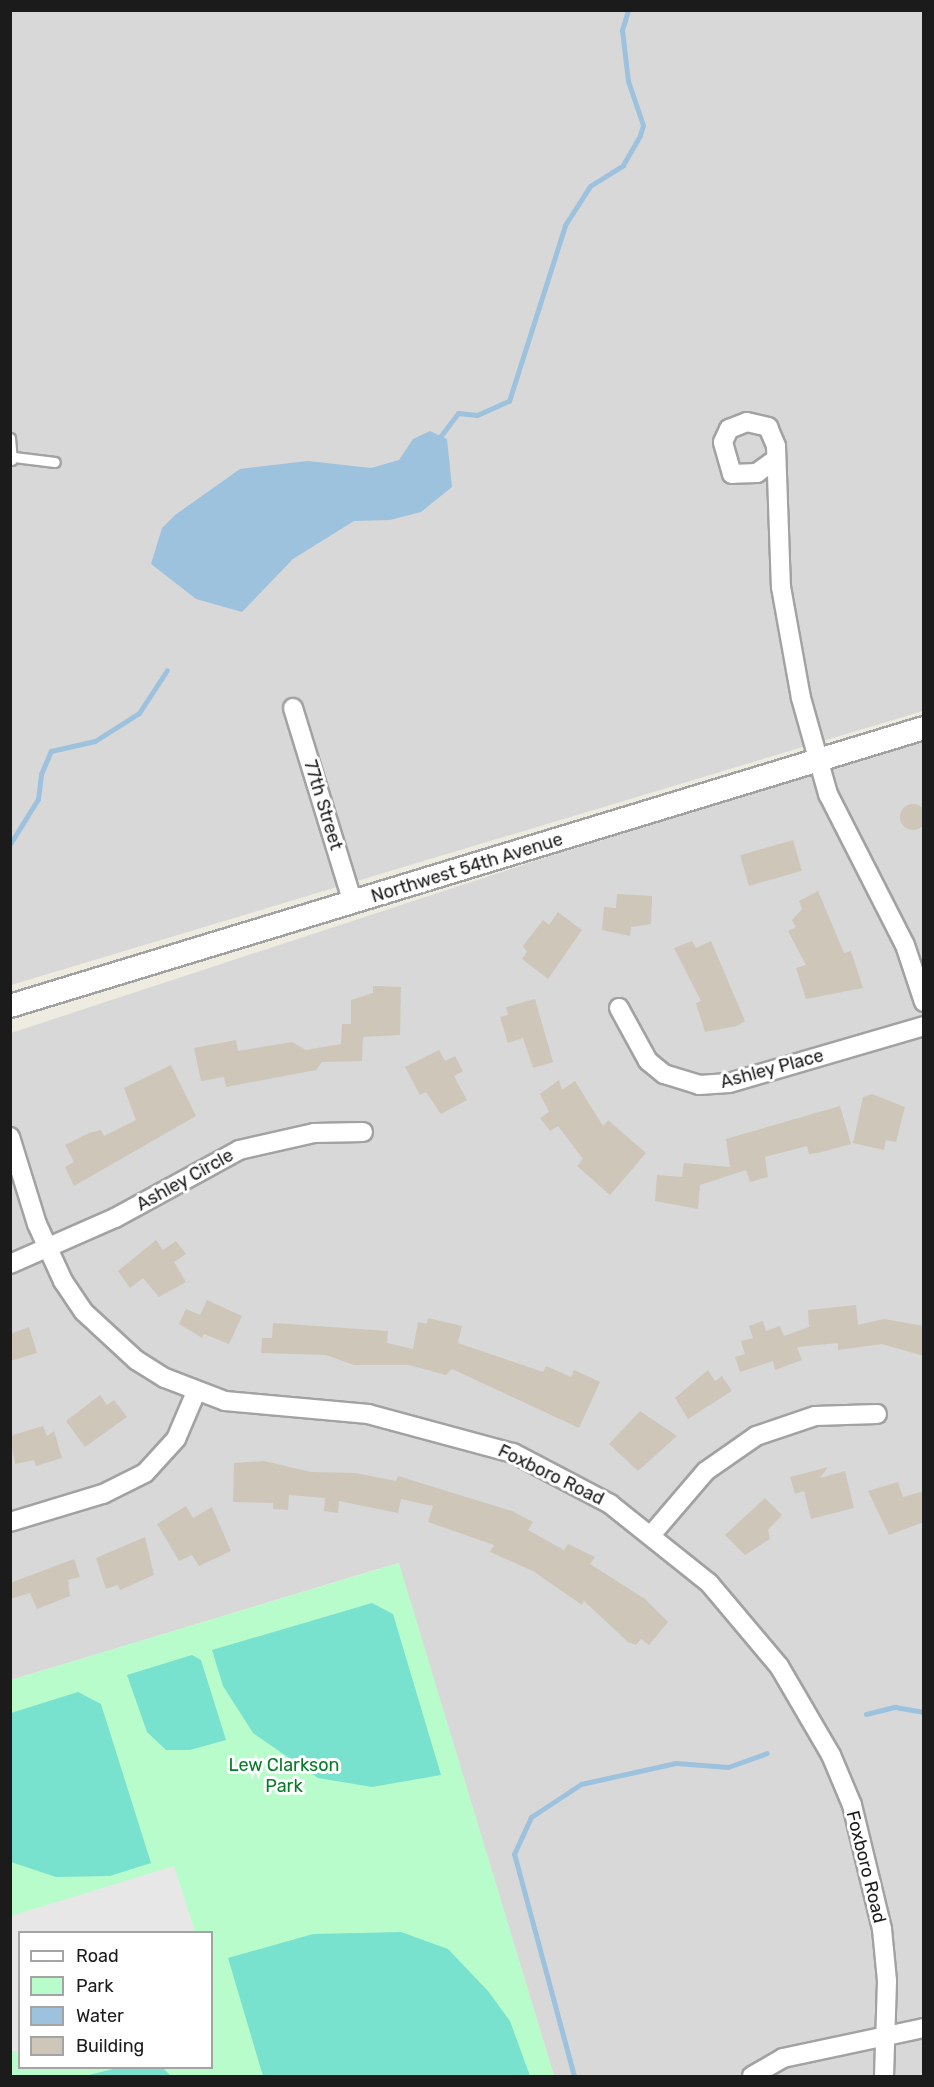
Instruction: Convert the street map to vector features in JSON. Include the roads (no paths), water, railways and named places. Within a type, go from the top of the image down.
[{"type":"street","points":[[776,459],[787,635],[818,761],[833,808],[905,945],[924,1002]]},
{"type":"street","name":"77th Street","points":[[293,708],[353,903]]},
{"type":"street","name":"Northwest 54th Avenue","points":[[10,1006],[924,728]]},
{"type":"street","name":"Ashley Place","points":[[619,1008],[648,1061],[672,1078],[699,1085],[729,1083],[924,1026]]},
{"type":"street","name":"Ashley Circle","points":[[10,1264],[49,1249],[239,1150],[314,1133],[363,1132]]},
{"type":"street","name":"Foxboro Road","points":[[10,1137],[49,1249],[63,1281],[108,1337],[146,1366],[196,1392],[255,1406],[368,1414],[466,1437],[561,1475],[652,1534],[746,1623],[784,1674],[831,1755],[869,1860],[882,1929],[888,2037],[884,2076]]},
{"type":"street","points":[[10,1522],[103,1494],[145,1473],[176,1438],[196,1392]]},
{"type":"street","points":[[652,1534],[706,1471],[756,1436],[815,1416],[877,1414]]},
{"type":"street","points":[[752,2076],[783,2058],[924,2028]]},
{"type":"lane","points":[[10,438],[12,460],[55,462]]},
{"type":"water","points":[[430,431],[447,439],[452,487],[421,512],[390,520],[354,521],[293,559],[242,612],[196,599],[151,564],[162,528],[175,515],[240,469],[308,461],[371,468],[399,460],[413,439]]},
{"type":"waterway","points":[[440,437],[458,413],[477,415],[509,401],[565,225],[590,186],[623,165],[640,135],[643,125],[628,81],[622,30],[628,10]]},
{"type":"waterway","points":[[10,844],[38,799],[41,774],[51,751],[95,741],[139,713],[167,670]]},
{"type":"waterway","points":[[866,1714],[895,1707],[924,1712]]},
{"type":"waterway","points":[[574,2076],[514,1854],[531,1817],[581,1784],[676,1763],[728,1767],[767,1753]]},
{"type":"park label","name":"Lew Clarkson Park","points":[[284,1776]]}]
